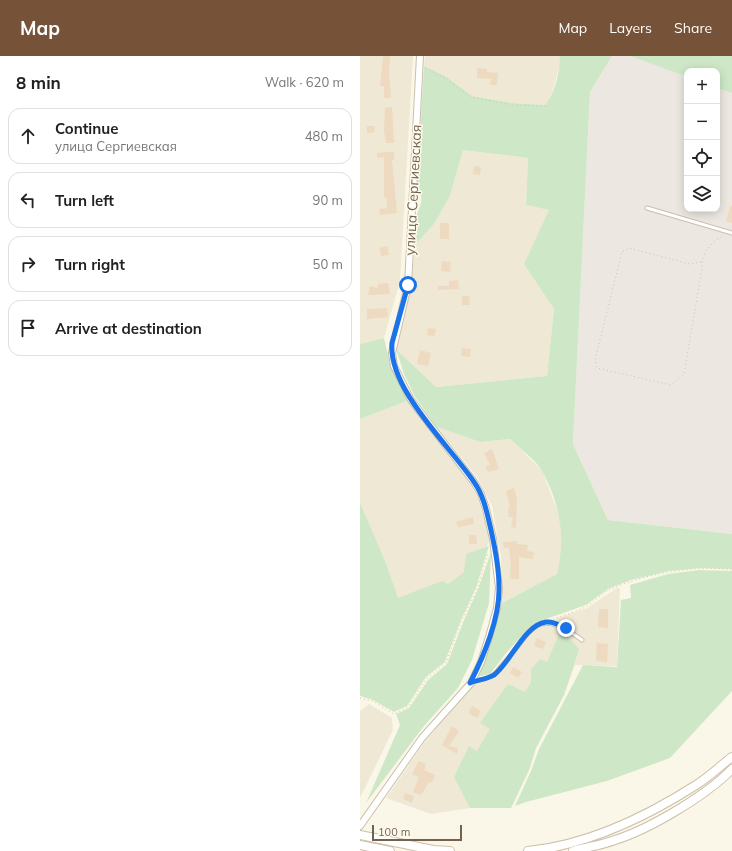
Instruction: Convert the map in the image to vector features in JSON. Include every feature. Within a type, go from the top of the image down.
[{"type":"main road","points":[[528,851],[582,840],[641,818],[697,784],[732,757]]},
{"type":"main road","points":[[574,851],[616,840],[651,825],[712,788],[732,770]]},
{"type":"main road","points":[[360,835],[433,850],[450,851]]},
{"type":"main road","points":[[360,845],[390,851]]},
{"type":"street","name":"улица Сергиевская","points":[[360,826],[422,738],[470,683],[480,662],[489,637],[498,608],[500,588],[493,539],[486,509],[474,482],[411,400],[394,366],[392,353],[408,285],[420,56]]},
{"type":"lane","points":[[647,208],[732,233]]},
{"type":"lane","points":[[470,683],[493,675],[528,632],[545,622],[554,623],[566,628],[582,640]]},
{"type":"path","points":[[420,65],[446,79],[471,97],[513,105],[546,106]]},
{"type":"path","points":[[701,262],[689,264],[629,248],[622,252],[594,360],[597,368],[671,385],[684,374],[702,269],[701,262],[708,249],[715,241],[732,233]]},
{"type":"path","points":[[360,698],[373,701],[394,714],[408,707],[427,678],[446,663],[462,620],[477,589],[488,553]]},
{"type":"path","points":[[545,622],[586,606],[608,590],[630,581],[667,573],[698,570],[732,570]]},
{"type":"shaded area","points":[[360,56],[413,56],[400,281],[384,338],[360,344]]},
{"type":"shaded area","points":[[425,56],[560,56],[560,64],[550,100],[545,105],[513,103],[472,96],[447,77],[424,66]]},
{"type":"shaded area","points":[[612,56],[630,56],[684,76],[684,212],[720,212],[720,89],[732,93],[732,534],[608,520],[573,444],[590,92]]},
{"type":"shaded area","points":[[463,150],[528,158],[526,205],[550,210],[524,264],[554,309],[547,376],[436,387],[396,349],[399,331],[411,286],[415,245],[434,224],[450,196]]},
{"type":"shaded area","points":[[407,401],[469,482],[478,498],[490,537],[477,578],[394,607],[360,524],[360,419]]},
{"type":"shaded area","points":[[437,427],[480,442],[510,439],[542,470],[560,518],[562,556],[557,574],[502,603],[501,557],[492,506],[477,477]]},
{"type":"shaded area","points":[[617,588],[620,588],[617,666],[575,665],[564,695],[536,748],[529,770],[511,808],[470,808],[431,814],[386,798],[424,743],[474,684],[495,677],[531,633],[550,621],[587,608]]},
{"type":"shaded area","points":[[369,704],[392,718],[393,730],[360,798],[360,711]]},
{"type":"green space","points":[[560,56],[612,56],[590,92],[573,444],[608,520],[732,534],[732,569],[700,568],[669,571],[631,580],[608,589],[586,605],[543,620],[527,630],[490,674],[476,677],[502,603],[557,574],[560,561],[561,534],[557,508],[548,483],[540,467],[510,439],[480,442],[437,427],[415,397],[404,374],[396,349],[436,387],[547,376],[554,309],[524,264],[549,210],[526,205],[528,158],[463,150],[450,196],[434,224],[415,245],[415,222],[421,203],[420,192],[417,186],[424,66],[447,77],[472,96],[513,103],[545,105],[552,95],[556,82]]},
{"type":"green space","points":[[630,56],[732,56],[732,93],[720,89],[720,68],[684,68],[684,76]]},
{"type":"green space","points":[[384,338],[391,367],[407,401],[360,419],[360,344]]},
{"type":"green space","points":[[360,503],[385,561],[398,598],[442,581],[448,584],[464,572],[466,554],[489,546],[476,588],[461,620],[445,662],[426,677],[407,706],[394,712],[373,700],[360,696]]},
{"type":"green space","points":[[491,552],[489,603],[472,660],[458,688],[424,726],[366,803],[400,725],[396,714],[409,708],[428,680],[447,664],[478,589]]},
{"type":"green space","points":[[699,570],[732,571],[732,691],[670,758],[607,781],[515,806],[539,749],[583,665],[617,667],[621,600],[631,598],[630,585],[668,574]]},
{"type":"green space","points":[[561,630],[579,649],[564,695],[536,748],[529,770],[511,808],[470,808],[454,777],[469,746],[477,751],[490,729],[480,723],[508,684],[525,692],[531,682],[531,669],[540,659],[547,662]]},
{"type":"building","points":[[383,56],[390,56],[389,72],[391,98],[384,98],[384,86],[380,86]]},
{"type":"building","points":[[477,68],[487,69],[487,72],[498,73],[497,85],[490,85],[491,79],[477,78]]},
{"type":"building","points":[[392,107],[394,143],[386,143],[384,131],[385,108]]},
{"type":"building","points":[[367,126],[375,126],[374,133],[367,133]]},
{"type":"building","points":[[394,152],[394,160],[392,160],[397,213],[380,215],[379,209],[387,208],[386,197],[384,197],[384,157],[377,158],[377,153]]},
{"type":"building","points":[[474,166],[481,167],[480,175],[473,174]]},
{"type":"building","points":[[730,206],[732,206],[732,223],[726,221]]},
{"type":"building","points":[[440,223],[449,223],[449,239],[440,239]]},
{"type":"building","points":[[387,246],[389,255],[381,256],[380,248]]},
{"type":"building","points":[[442,261],[451,262],[450,272],[441,271]]},
{"type":"building","points":[[458,280],[459,289],[438,290],[438,286],[449,286],[449,281]]},
{"type":"building","points":[[388,283],[390,294],[368,295],[370,286],[378,288],[378,284]]},
{"type":"building","points":[[462,296],[469,296],[470,305],[462,305]]},
{"type":"building","points":[[387,308],[388,317],[367,319],[367,309]]},
{"type":"building","points":[[428,328],[436,329],[434,336],[427,335]]},
{"type":"building","points":[[462,348],[471,349],[470,357],[461,356]]},
{"type":"building","points":[[420,350],[431,353],[428,366],[417,364]]},
{"type":"building","points":[[492,449],[499,469],[488,472],[485,467],[490,465],[484,453]]},
{"type":"building","points":[[514,488],[517,499],[516,528],[511,527],[513,517],[509,517],[508,507],[510,507],[506,491]]},
{"type":"building","points":[[473,517],[474,524],[458,527],[456,522]]},
{"type":"building","points":[[469,535],[476,535],[477,544],[469,544]]},
{"type":"building","points":[[517,541],[517,544],[528,545],[527,551],[534,552],[533,559],[519,557],[519,579],[510,579],[511,564],[509,548],[504,548],[503,542]]},
{"type":"building","points":[[599,609],[608,609],[608,628],[598,627]]},
{"type":"building","points":[[537,638],[546,642],[543,649],[534,646]]},
{"type":"building","points":[[597,643],[608,644],[607,662],[596,661]]},
{"type":"building","points":[[513,667],[522,672],[518,678],[510,673]]},
{"type":"building","points":[[472,706],[481,711],[477,718],[468,713]]},
{"type":"building","points":[[452,726],[459,731],[449,746],[458,748],[457,754],[442,745]]},
{"type":"building","points":[[419,761],[426,764],[424,770],[435,775],[432,783],[429,782],[421,795],[413,792],[419,777],[412,774]]},
{"type":"building","points":[[405,793],[414,796],[412,803],[403,799]]},
{"type":"route","points":[[408,285],[392,343],[394,366],[411,400],[474,482],[481,494],[493,539],[500,588],[498,608],[480,662],[470,683],[493,675],[528,632],[545,622],[554,623],[566,628]]}]
